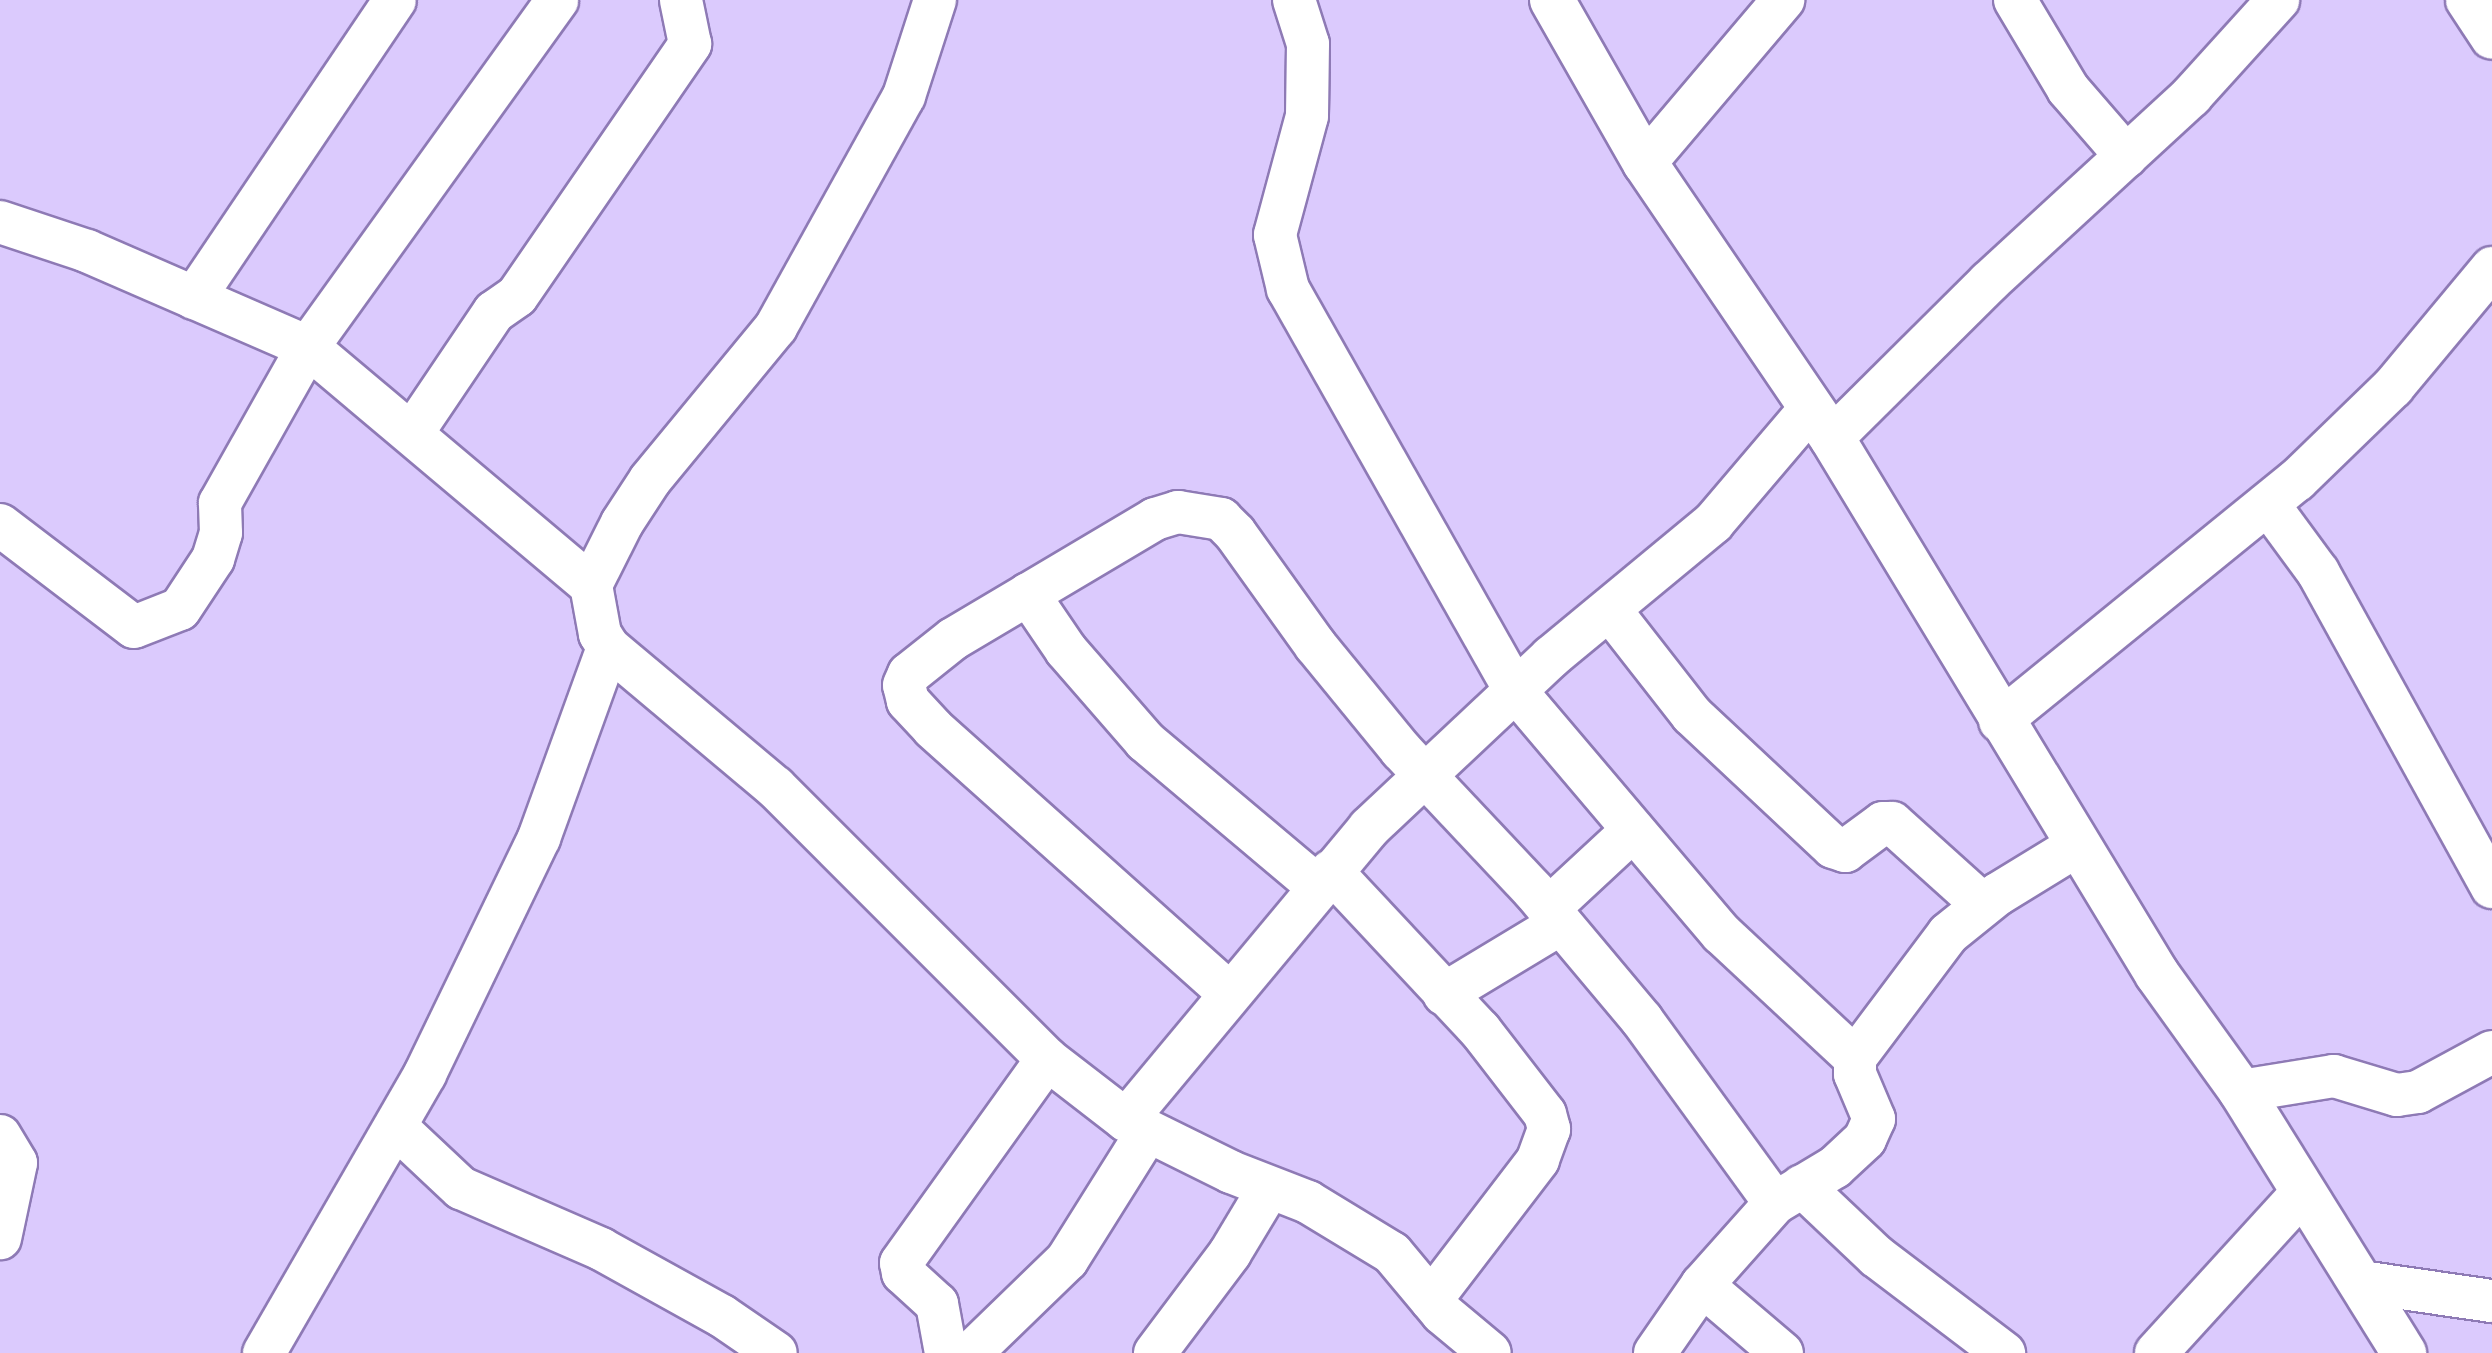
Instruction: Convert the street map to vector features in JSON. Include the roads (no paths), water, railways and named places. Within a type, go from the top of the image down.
[{"type":"street","points":[[194,298],[395,0]]},
{"type":"street","points":[[0,525],[134,627],[180,609],[213,559],[221,533],[220,503],[308,347],[557,0]]},
{"type":"street","points":[[413,432],[494,312],[517,296],[690,44],[681,0]]},
{"type":"street","points":[[591,585],[650,480],[776,327],[904,96],[935,0]]},
{"type":"street","points":[[1294,0],[1308,44],[1307,116],[1275,235],[1288,289],[1514,689],[1722,934],[1855,1058]]},
{"type":"street","points":[[1552,0],[1645,163],[1822,423],[2000,721],[2157,974],[2241,1091],[2404,1353]]},
{"type":"street","points":[[1645,163],[1783,0]]},
{"type":"street","points":[[2015,0],[2068,89],[2126,156]]},
{"type":"street","points":[[971,1353],[1067,1260],[1137,1126],[1229,993],[1324,878],[1422,776],[1514,689],[1713,523],[1822,423],[1989,282],[2191,96],[2278,0]]},
{"type":"street","points":[[2467,0],[2492,38]]},
{"type":"street","points":[[0,222],[87,251],[308,347],[413,432],[591,585],[600,634],[608,647],[775,787],[1047,1059],[1137,1126],[1269,1188],[1308,1202],[1392,1253],[1431,1300],[1490,1353]]},
{"type":"street","points":[[2000,721],[2268,504],[2393,387],[2492,268]]},
{"type":"street","points":[[2268,504],[2318,572],[2492,887]]},
{"type":"street","points":[[1229,993],[908,701],[904,685],[909,674],[1028,594],[1155,519],[1178,512],[1221,519],[1422,776],[1554,917],[1679,1068],[1704,1110],[1788,1195],[1876,1256],[2004,1353]]},
{"type":"street","points":[[1028,594],[1095,687],[1145,741],[1324,878],[1480,1030],[1545,1114],[1549,1129],[1538,1160],[1431,1300]]},
{"type":"street","points":[[1610,610],[1692,715],[1833,847],[1845,851],[1883,823],[1892,823],[1983,905]]},
{"type":"street","points":[[264,1353],[397,1128],[539,838],[608,647]]},
{"type":"street","points":[[1444,994],[1554,917],[1633,830]]},
{"type":"street","points":[[1655,1353],[1702,1285],[1788,1195],[1855,1152],[1872,1128],[1870,1100],[1855,1074],[1855,1058],[1948,934],[1983,905],[2078,845]]},
{"type":"street","points":[[2241,1091],[2334,1076],[2397,1095],[2418,1092],[2492,1052]]},
{"type":"street","points":[[946,1353],[937,1304],[903,1273],[901,1263],[1047,1059]]},
{"type":"street","points":[[397,1128],[461,1188],[601,1249],[722,1316],[776,1353]]},
{"type":"street","points":[[0,1136],[16,1163],[0,1238]]},
{"type":"street","points":[[1155,1353],[1230,1253],[1269,1188]]},
{"type":"street","points":[[2156,1353],[2303,1192]]},
{"type":"street","points":[[2361,1282],[2492,1301]]},
{"type":"street","points":[[1702,1285],[1782,1353]]}]
